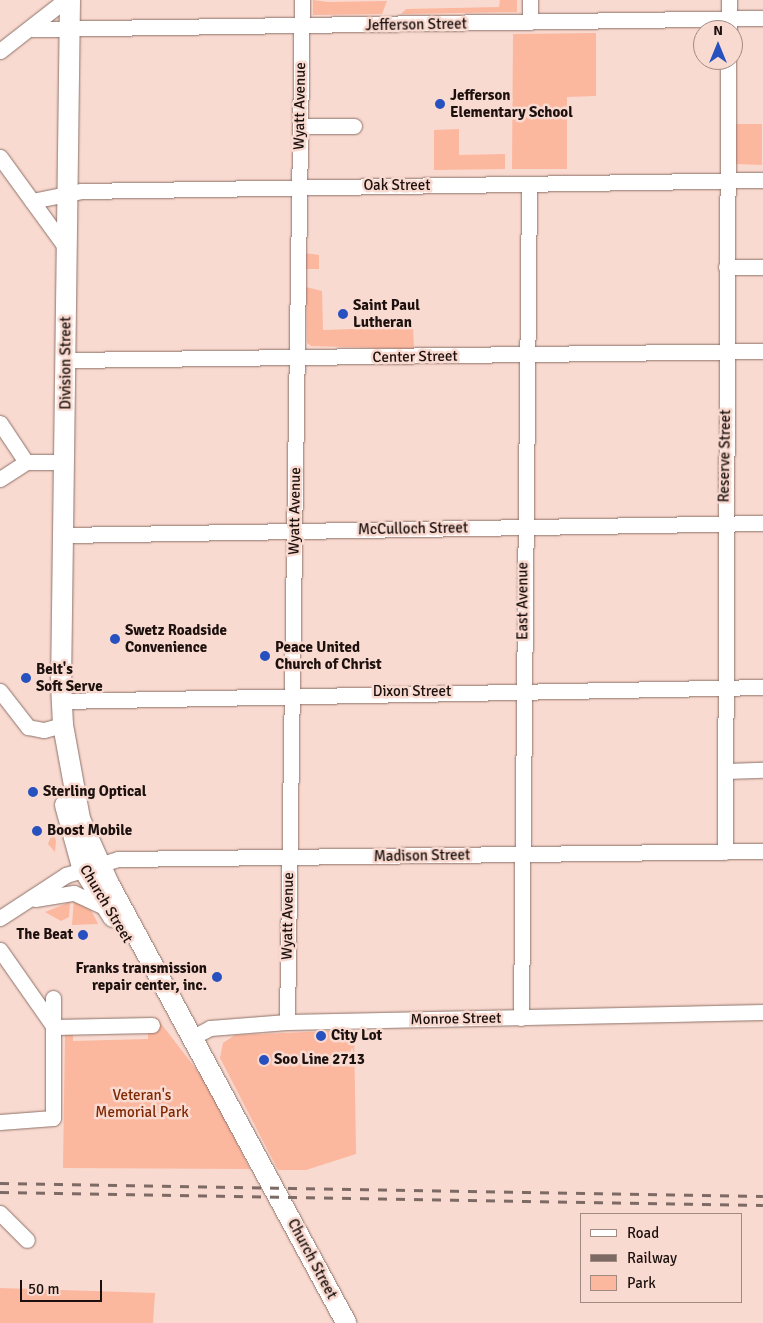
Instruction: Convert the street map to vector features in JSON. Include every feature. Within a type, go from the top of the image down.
[{"type":"main road","name":"Division Street","points":[[63,725],[61,701],[70,0]]},
{"type":"main road","name":"Church Street","points":[[63,725],[90,865],[107,908],[193,1037]]},
{"type":"main road","name":"Church Street","points":[[90,865],[193,1037],[346,1323]]},
{"type":"street","points":[[0,51],[32,29],[65,0]]},
{"type":"street","name":"Wyatt Avenue","points":[[287,1022],[302,0]]},
{"type":"street","points":[[530,0],[530,22]]},
{"type":"street","points":[[729,0],[729,20]]},
{"type":"street","name":"Jefferson Street","points":[[743,22],[763,18]]},
{"type":"street","name":"Jefferson Street","points":[[32,29],[302,28],[530,22],[693,24]]},
{"type":"street","name":"Reserve Street","points":[[725,852],[724,523],[728,70]]},
{"type":"street","points":[[300,126],[354,126]]},
{"type":"street","points":[[0,157],[66,248]]},
{"type":"street","name":"Oak Street","points":[[32,201],[68,195],[299,186],[529,185],[763,180]]},
{"type":"street","name":"East Avenue","points":[[521,1018],[524,528],[529,185]]},
{"type":"street","points":[[726,267],[763,266]]},
{"type":"street","name":"Center Street","points":[[66,360],[296,359],[763,351]]},
{"type":"street","points":[[0,423],[26,462]]},
{"type":"street","points":[[0,479],[26,462],[64,462]]},
{"type":"street","name":"McCulloch Street","points":[[63,535],[763,523]]},
{"type":"street","name":"Dixon Street","points":[[61,701],[292,693],[763,687]]},
{"type":"street","points":[[0,691],[28,727],[44,730],[63,725]]},
{"type":"street","points":[[726,771],[763,770]]},
{"type":"street","name":"Madison Street","points":[[90,865],[521,854],[763,851]]},
{"type":"street","points":[[0,918],[27,900],[90,865]]},
{"type":"street","points":[[27,900],[74,893],[107,908]]},
{"type":"street","points":[[0,950],[23,972],[54,1027]]},
{"type":"street","points":[[0,1122],[54,1118],[53,998]]},
{"type":"street","name":"Monroe Street","points":[[193,1037],[210,1028],[287,1022],[721,1015],[763,1012]]},
{"type":"street","points":[[54,1027],[152,1025]]},
{"type":"street","points":[[0,1213],[27,1240]]},
{"type":"green space","points":[[313,0],[328,2],[387,1],[382,14],[313,15]]},
{"type":"green space","points":[[500,0],[517,0],[517,12],[401,14],[406,9],[499,7]]},
{"type":"green space","points":[[596,33],[596,96],[567,97],[567,169],[512,169],[513,34]]},
{"type":"green space","points":[[736,124],[762,124],[762,165],[736,164]]},
{"type":"green space","points":[[459,129],[459,155],[505,154],[505,169],[434,170],[434,130]]},
{"type":"green space","points":[[305,253],[319,255],[319,269],[305,269]]},
{"type":"green space","points":[[306,287],[322,291],[323,330],[413,327],[414,349],[311,346],[307,343]]},
{"type":"green space","points":[[53,831],[56,841],[55,852],[48,844]]},
{"type":"green space","points":[[74,900],[91,910],[98,924],[72,925]]},
{"type":"green space","points":[[70,902],[69,917],[61,921],[45,912]]},
{"type":"green space","name":"Veteran's Memorial Park","points":[[156,1017],[206,1082],[250,1169],[63,1168],[65,1035],[73,1032],[73,1041],[148,1039],[148,1030],[156,1030]]},
{"type":"green space","points":[[354,1030],[356,1154],[306,1170],[278,1170],[220,1058],[223,1043],[235,1035]]},
{"type":"green space","points":[[0,1288],[155,1293],[153,1323],[0,1323]]},
{"type":"railway","points":[[0,1183],[763,1196]]},
{"type":"railway","points":[[0,1192],[763,1205]]},
{"type":"place","name":"Jefferson Elementary School","points":[[440,104]]},
{"type":"place","name":"Saint Paul Lutheran","points":[[343,314]]},
{"type":"place","name":"Swetz Roadside Convenience","points":[[115,639]]},
{"type":"place","name":"Peace United Church of Christ","points":[[265,656]]},
{"type":"place","name":"Belt's Soft Serve","points":[[26,678]]},
{"type":"place","name":"Sterling Optical","points":[[33,792]]},
{"type":"place","name":"Boost Mobile","points":[[37,831]]},
{"type":"place","name":"The Beat","points":[[83,935]]},
{"type":"place","name":"Franks transmission repair center, inc.","points":[[217,977]]},
{"type":"place","name":"City Lot","points":[[321,1036]]},
{"type":"place","name":"Soo Line 2713","points":[[264,1060]]}]
